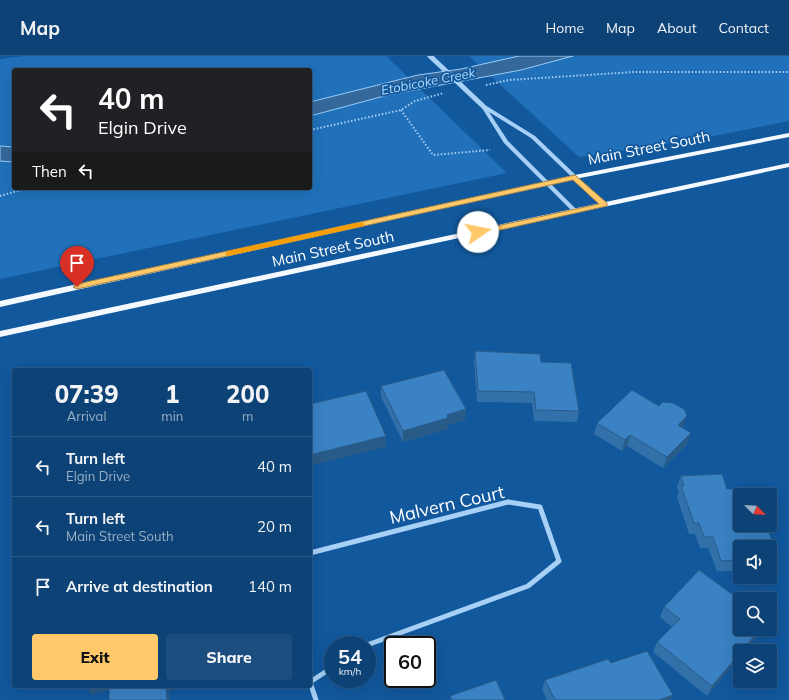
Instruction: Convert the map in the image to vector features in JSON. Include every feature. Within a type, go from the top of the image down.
[{"type":"main road","name":"Main Street South","points":[[0,304],[575,177],[789,135]]},
{"type":"main road","name":"Main Street South","points":[[0,334],[576,212],[789,165]]},
{"type":"street","points":[[430,56],[483,106],[533,137],[604,205]]},
{"type":"street","points":[[483,106],[506,142],[576,212]]},
{"type":"street","name":"Malvern Court","points":[[312,552],[508,502],[540,507],[558,561],[528,586],[376,643]]},
{"type":"street","points":[[312,681],[324,673]]},
{"type":"street","points":[[312,688],[316,700]]},
{"type":"path","points":[[481,86],[509,80],[634,72],[789,72]]},
{"type":"path","points":[[312,130],[401,110],[415,101],[445,93]]},
{"type":"path","points":[[401,110],[433,155],[495,150]]},
{"type":"path","points":[[0,196],[20,190]]},
{"type":"shaded area","points":[[23,56],[386,56],[507,173],[0,279],[0,59]]},
{"type":"shaded area","points":[[469,56],[789,56],[789,121],[693,140],[579,157]]},
{"type":"water","name":"Etobicoke Creek","points":[[519,56],[573,56],[521,70],[388,95],[312,115],[312,102],[418,75],[461,69]]},
{"type":"water","points":[[0,146],[12,147],[12,162],[0,161]]},
{"type":"building","points":[[475,351],[540,354],[541,362],[571,363],[579,411],[536,410],[534,392],[478,391]]},
{"type":"building","points":[[444,370],[466,409],[447,415],[448,418],[403,431],[381,386]]},
{"type":"building","points":[[632,390],[659,406],[663,402],[673,403],[684,409],[687,416],[678,425],[691,433],[667,457],[630,435],[625,440],[597,423]]},
{"type":"building","points":[[366,391],[386,436],[312,454],[312,404]]},
{"type":"building","points":[[722,474],[727,489],[733,489],[733,532],[769,532],[772,540],[733,540],[733,560],[721,561],[713,537],[704,537],[699,523],[694,523],[681,486],[684,486],[681,476]]},
{"type":"building","points":[[699,570],[733,595],[733,636],[754,636],[748,644],[733,644],[733,661],[712,686],[657,642],[680,619],[664,607]]},
{"type":"building","points":[[647,651],[673,695],[659,700],[555,700],[545,680],[608,659],[611,663]]},
{"type":"building","points":[[496,680],[505,700],[452,700],[450,696]]},
{"type":"building","points":[[109,688],[166,688],[167,700],[109,700]]},
{"type":"slow traffic","points":[[228,254],[361,225]]},
{"type":"route","points":[[77,287],[575,177],[604,205],[478,232]]}]
